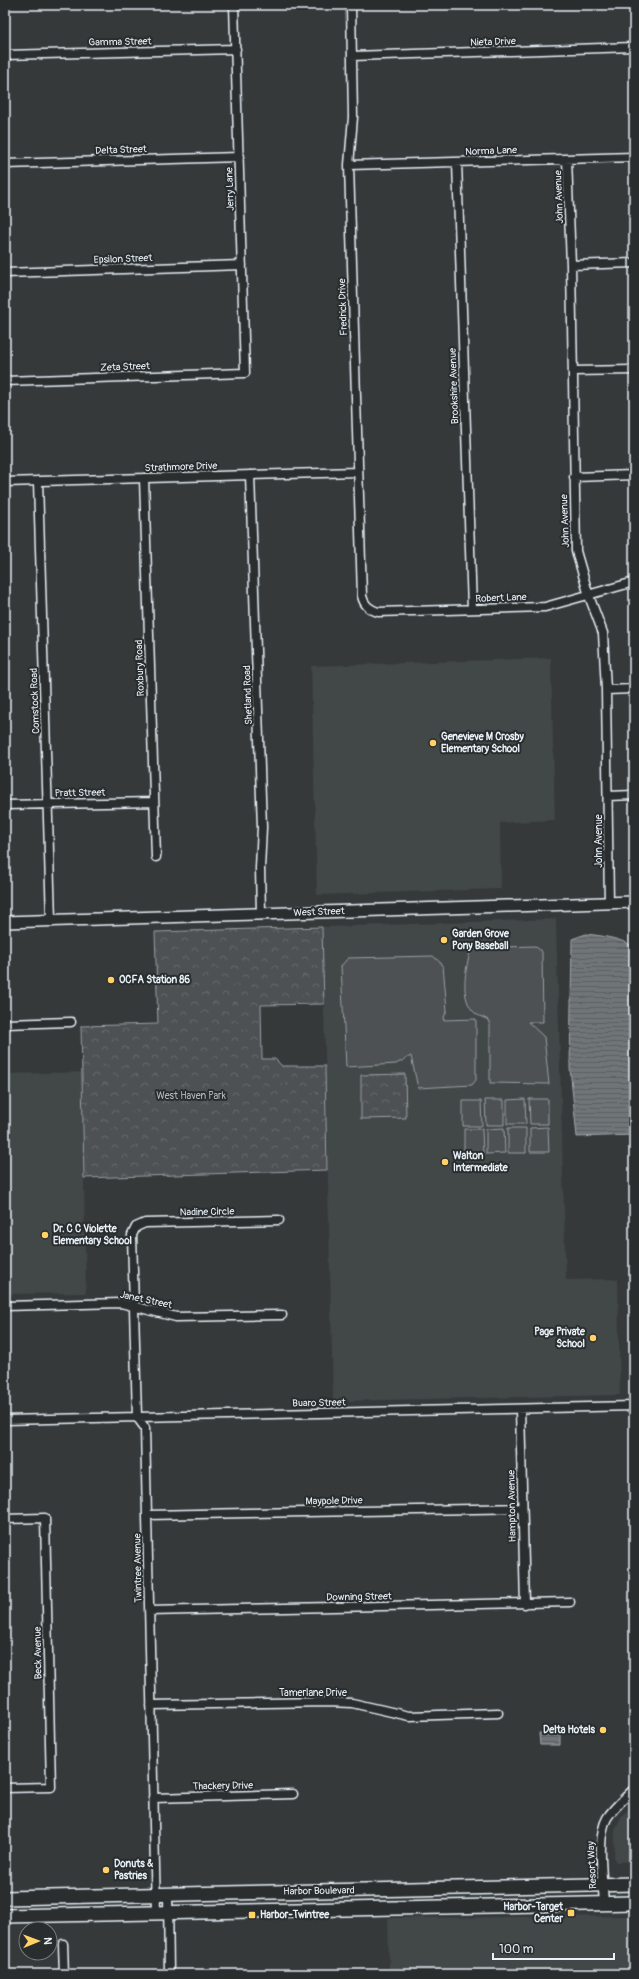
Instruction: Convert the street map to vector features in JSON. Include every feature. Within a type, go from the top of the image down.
[{"type":"main road","name":"West Street","points":[[5,922],[634,902]]},
{"type":"main road","name":"Harbor Boulevard","points":[[5,1898],[634,1884]]},
{"type":"main road","points":[[354,1890],[354,1909]]},
{"type":"main road","name":"Harbor Boulevard","points":[[5,1916],[634,1903]]},
{"type":"street","name":"Jerry Lane","points":[[234,5],[245,373]]},
{"type":"street","name":"Fredrick Drive","points":[[351,5],[353,116],[349,165],[362,596],[367,607]]},
{"type":"street","name":"Nieta Drive","points":[[352,56],[634,47]]},
{"type":"street","name":"Gamma Street","points":[[5,55],[236,49]]},
{"type":"street","name":"Delta Street","points":[[5,164],[239,156]]},
{"type":"street","name":"Norma Lane","points":[[349,165],[634,158]]},
{"type":"street","name":"John Avenue","points":[[567,159],[571,265],[576,551],[589,596],[603,633],[606,690],[609,903]]},
{"type":"street","name":"Brookshire Avenue","points":[[457,162],[472,609]]},
{"type":"street","points":[[571,265],[634,263]]},
{"type":"street","name":"Epsilon Street","points":[[5,273],[242,265]]},
{"type":"street","points":[[573,371],[634,370]]},
{"type":"street","name":"Zeta Street","points":[[5,380],[245,373]]},
{"type":"street","name":"Strathmore Drive","points":[[5,482],[358,472]]},
{"type":"street","points":[[574,477],[634,475]]},
{"type":"street","name":"Shetland Road","points":[[250,476],[262,827],[260,868],[261,913]]},
{"type":"street","name":"Roxbury Road","points":[[144,478],[156,857]]},
{"type":"street","name":"Comstock Road","points":[[38,481],[51,920]]},
{"type":"street","name":"Robert Lane","points":[[367,607],[378,612],[545,607],[589,596],[634,582]]},
{"type":"street","points":[[606,690],[634,689]]},
{"type":"street","points":[[608,796],[634,795]]},
{"type":"street","name":"Pratt Street","points":[[5,805],[154,802]]},
{"type":"street","points":[[5,1024],[71,1022]]},
{"type":"street","name":"Nadine Circle","points":[[136,1227],[145,1223],[279,1220]]},
{"type":"street","name":"Twintree Avenue","points":[[136,1227],[132,1235],[137,1417],[145,1428],[153,1798],[162,1895],[162,1912]]},
{"type":"street","name":"Janet Street","points":[[5,1306],[121,1303],[176,1317],[282,1315]]},
{"type":"street","name":"Buaro Street","points":[[5,1420],[634,1406]]},
{"type":"street","name":"Hampton Avenue","points":[[520,1409],[524,1604]]},
{"type":"street","name":"Maypole Drive","points":[[147,1515],[522,1508]]},
{"type":"street","name":"Beck Avenue","points":[[5,1519],[45,1518],[51,1787],[5,1788]]},
{"type":"street","name":"Downing Street","points":[[149,1611],[570,1602]]},
{"type":"street","name":"Tamerlane Drive","points":[[151,1705],[328,1702],[352,1703],[409,1716],[498,1713]]},
{"type":"street","name":"Resort Way","points":[[604,1904],[604,1884],[600,1838],[603,1825],[607,1817],[634,1789]]},
{"type":"street","name":"Thackery Drive","points":[[153,1798],[293,1794]]},
{"type":"street","points":[[162,1895],[162,1912],[170,1974]]},
{"type":"street","points":[[63,1944],[64,1974]]},
{"type":"shaded area","name":"Genevieve M Crosby Elementary School","points":[[551,658],[555,820],[500,823],[501,889],[317,895],[311,666]]},
{"type":"shaded area","name":"Walton Intermediate","points":[[556,919],[566,1280],[618,1279],[620,1395],[333,1401],[322,927]]},
{"type":"shaded area","points":[[586,934],[617,939],[634,947],[634,1135],[577,1137],[570,1068],[572,939]]},
{"type":"shaded area","name":"Dr. C C Violette Elementary School","points":[[82,1072],[86,1293],[5,1294],[5,1074]]},
{"type":"shaded area","points":[[560,1732],[560,1745],[540,1745],[539,1733]]},
{"type":"shaded area","points":[[634,1803],[634,1861],[617,1862],[614,1858],[615,1830],[621,1817]]},
{"type":"shaded area","points":[[634,1916],[634,1974],[389,1974],[388,1918]]},
{"type":"green space","name":"West Haven Park","points":[[322,927],[324,1004],[261,1005],[262,1059],[275,1059],[282,1066],[325,1066],[327,1170],[84,1178],[81,1026],[158,1024],[155,932]]},
{"type":"green space","points":[[535,946],[542,952],[543,1022],[528,1022],[544,1037],[549,1084],[490,1083],[490,1021],[476,1014],[470,1008],[465,992],[467,965],[471,948]]},
{"type":"green space","points":[[433,956],[443,965],[447,1010],[443,1020],[476,1019],[476,1080],[472,1085],[418,1088],[411,1056],[396,1064],[346,1067],[341,966],[348,958]]},
{"type":"green space","points":[[405,1074],[406,1118],[361,1119],[361,1075]]},
{"type":"green space","points":[[525,1099],[526,1124],[507,1124],[507,1100]]},
{"type":"green space","points":[[529,1099],[548,1099],[548,1124],[530,1124]]},
{"type":"green space","points":[[485,1100],[504,1100],[504,1125],[486,1125]]},
{"type":"green space","points":[[463,1101],[481,1101],[482,1126],[463,1126]]},
{"type":"green space","points":[[548,1127],[549,1152],[530,1152],[530,1128]]},
{"type":"green space","points":[[504,1128],[505,1153],[486,1154],[486,1129]]},
{"type":"green space","points":[[508,1128],[526,1128],[526,1153],[508,1153]]},
{"type":"green space","points":[[464,1129],[482,1129],[483,1154],[464,1154]]},
{"type":"place","name":"Genevieve M Crosby Elementary School","points":[[433,743]]},
{"type":"place","name":"Garden Grove Pony Baseball","points":[[444,940]]},
{"type":"place","name":"OCFA Station 86","points":[[111,980]]},
{"type":"place","name":"Walton Intermediate","points":[[445,1162]]},
{"type":"place","name":"Dr. C C Violette Elementary School","points":[[45,1235]]},
{"type":"place","name":"Page Private School","points":[[593,1338]]},
{"type":"place","name":"Delta Hotels","points":[[603,1730]]},
{"type":"place","name":"Donuts & Pastries","points":[[106,1870]]},
{"type":"place","name":"Harbor-Target Center","points":[[571,1913]]},
{"type":"place","name":"Harbor-Twintree","points":[[252,1915]]}]
